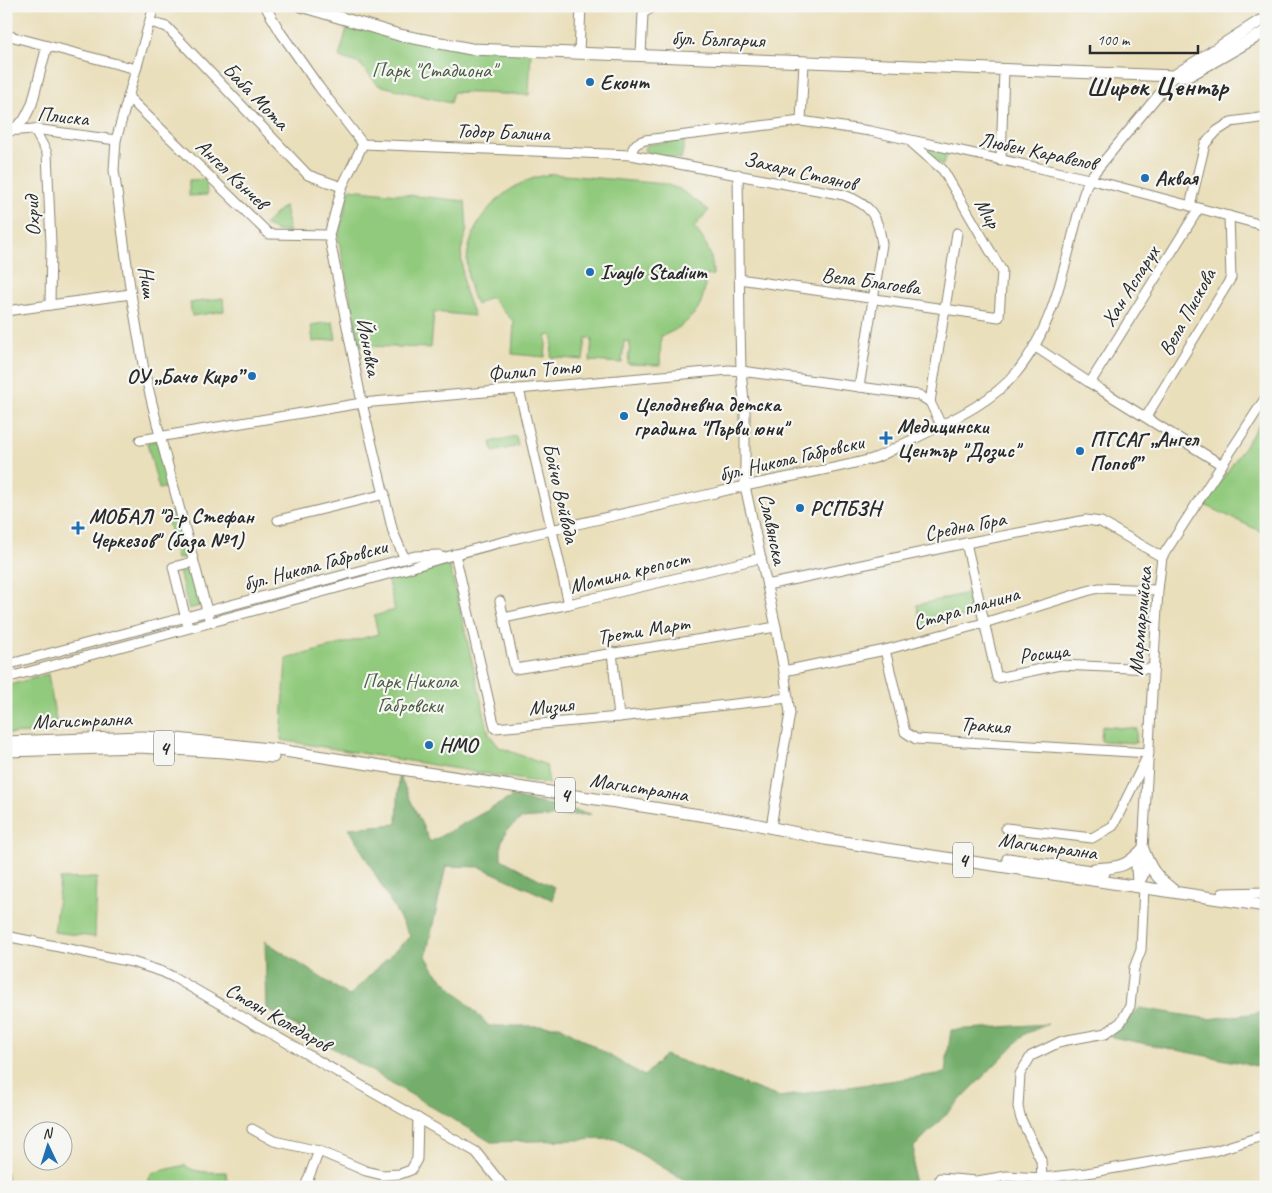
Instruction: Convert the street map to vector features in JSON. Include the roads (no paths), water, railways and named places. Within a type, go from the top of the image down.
[{"type":"main road","name":"бул. България","points":[[301,6],[399,35],[471,49],[1174,76]]},
{"type":"main road","points":[[1174,76],[1264,26]]},
{"type":"main road","name":"Магистрална","points":[[6,742],[142,737],[278,750],[771,827],[825,839],[1138,884],[1266,906]]},
{"type":"main road","name":"Магистрална","points":[[6,751],[139,747],[225,752],[367,765]]},
{"type":"main road","name":"Магистрална","points":[[786,830],[817,831],[1082,870],[1138,884]]},
{"type":"main road","points":[[1082,870],[1124,865],[1130,862],[1143,849],[1152,870],[1158,878],[1178,891]]},
{"type":"main road","points":[[1203,896],[1266,893]]},
{"type":"street","name":"Ниш","points":[[154,6],[116,140],[114,170],[131,294],[144,370],[210,622]]},
{"type":"street","points":[[265,6],[318,87],[363,144]]},
{"type":"street","points":[[580,53],[581,6]]},
{"type":"street","points":[[641,55],[643,13],[655,6]]},
{"type":"street","name":"Баба Мота","points":[[150,22],[167,27],[308,175],[342,187]]},
{"type":"street","points":[[6,35],[136,69]]},
{"type":"street","points":[[9,131],[24,120],[32,104],[47,46]]},
{"type":"street","points":[[631,155],[632,148],[636,143],[645,140],[800,121],[804,62]]},
{"type":"street","points":[[1001,160],[1004,69]]},
{"type":"street","name":"бул. Никола Габровски","points":[[6,678],[403,570],[454,554],[874,458],[973,409],[997,392],[1016,373],[1034,346],[1052,312],[1080,205],[1089,179],[1174,76]]},
{"type":"street","name":"Ангел Кънчев","points":[[128,97],[269,234],[329,235]]},
{"type":"street","name":"Хан Аспарух","points":[[1090,383],[1195,207],[1205,144],[1217,131],[1231,122],[1266,117]]},
{"type":"street","name":"Любен Каравелов","points":[[800,121],[870,131],[1089,179],[1266,226]]},
{"type":"street","name":"Плиска","points":[[9,131],[34,129],[116,140]]},
{"type":"street","name":"Охрид","points":[[34,129],[46,153],[51,244],[50,305]]},
{"type":"street","name":"Мир","points":[[910,141],[943,170],[1002,271],[999,317]]},
{"type":"street","name":"Тодор Балина","points":[[363,144],[631,155]]},
{"type":"street","name":"Йоновка","points":[[363,144],[342,187],[329,235],[362,403],[393,532],[405,559]]},
{"type":"street","name":"Захари Стоянов","points":[[631,155],[844,195],[860,201],[867,208],[874,216],[882,244],[859,387]]},
{"type":"street","name":"Славянска","points":[[738,174],[745,486],[776,627],[788,698],[789,724],[771,827]]},
{"type":"street","name":"Вела Пискова","points":[[1146,417],[1231,278],[1229,216]]},
{"type":"street","points":[[941,425],[930,402],[958,233]]},
{"type":"street","name":"Вела Благоева","points":[[739,280],[999,317]]},
{"type":"street","points":[[6,311],[131,294]]},
{"type":"street","points":[[1034,346],[1090,383],[1222,464]]},
{"type":"street","name":"Филип Тотю","points":[[140,440],[362,403],[729,370],[919,395],[930,402]]},
{"type":"street","name":"Бойчо Войвода","points":[[518,389],[568,604]]},
{"type":"street","name":"Мармарлийска","points":[[1042,1178],[1040,1160],[1021,1119],[1018,1108],[1020,1074],[1031,1056],[1062,1041],[1106,1033],[1121,1022],[1130,1006],[1134,968],[1141,950],[1136,868],[1143,849],[1158,590],[1162,557],[1266,397]]},
{"type":"street","points":[[278,520],[385,494]]},
{"type":"street","name":"Средна Гора","points":[[767,586],[966,543],[1086,520],[1101,522],[1162,557]]},
{"type":"street","points":[[966,543],[984,622]]},
{"type":"street","name":"бул. Никола Габровски","points":[[6,665],[415,556],[454,554]]},
{"type":"street","name":"Мизия","points":[[454,554],[495,728],[620,717],[788,698]]},
{"type":"street","name":"Момина крепост","points":[[504,618],[761,558]]},
{"type":"street","points":[[188,628],[172,567],[193,562]]},
{"type":"street","name":"Стара планина","points":[[784,671],[886,650],[1086,590],[1099,588],[1158,590]]},
{"type":"street","points":[[500,601],[504,618]]},
{"type":"street","name":"Трети Март","points":[[504,618],[516,669],[776,627]]},
{"type":"street","name":"Росица","points":[[984,622],[997,678],[1060,666],[1153,669]]},
{"type":"street","name":"Тракия","points":[[886,650],[905,732],[916,739],[1149,754]]},
{"type":"street","points":[[612,652],[620,717]]},
{"type":"street","points":[[1006,828],[1092,838],[1113,826],[1149,754]]},
{"type":"street","name":"Стоян Коледаров","points":[[6,936],[132,962],[163,972],[255,1023],[476,1152],[504,1187]]},
{"type":"street","points":[[252,1129],[274,1141],[319,1151],[366,1171],[382,1175],[400,1174],[411,1170],[417,1159],[418,1118]]},
{"type":"street","points":[[940,1178],[977,1181],[1007,1176],[1042,1178],[1087,1174],[1214,1151],[1266,1135]]},
{"type":"street","points":[[305,1187],[319,1151]]},
{"type":"street","points":[[6,1173],[7,1187]]},
{"type":"place","name":"Еконт","points":[[590,82]]},
{"type":"place","name":"Аквая","points":[[1145,178]]},
{"type":"place","name":"Ivaylo Stadium","points":[[590,272]]},
{"type":"place","name":"ОУ „Бачо Киро”","points":[[252,376]]},
{"type":"place","name":"Целодневна детска градина \"Първи юни\"","points":[[624,416]]},
{"type":"place","name":"Медицински Център \"Дозис\"","points":[[886,438]]},
{"type":"place","name":"ПГСАГ „Ангел Попов”","points":[[1080,451]]},
{"type":"place","name":"РСПБЗН","points":[[800,508]]},
{"type":"place","name":"МОБАЛ \"д-р Стефан Черкезов\" (база №1)","points":[[78,528]]},
{"type":"place","name":"HMO","points":[[429,745]]},
{"type":"district","name":"Широк Център","points":[[1157,86]]},
{"type":"park label","name":"Парк \"Стадиона\"","points":[[434,70]]},
{"type":"park label","name":"Парк Никола Габровски","points":[[410,693]]}]
